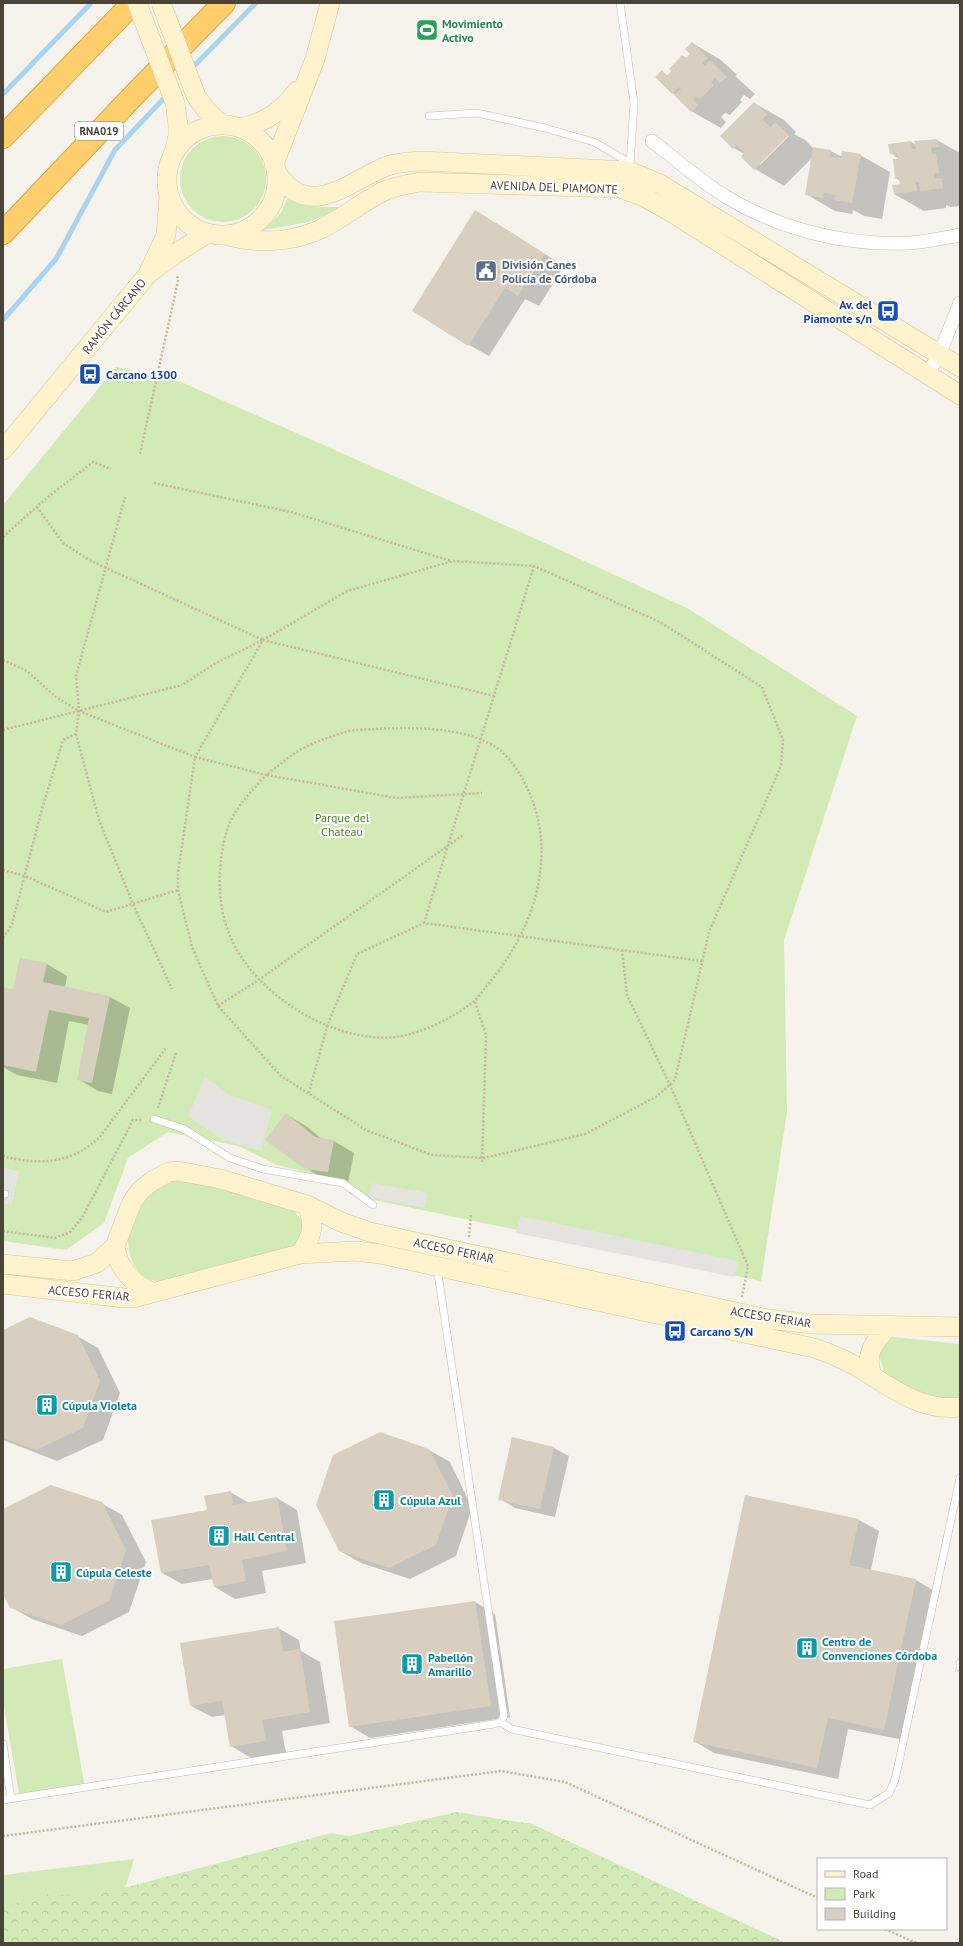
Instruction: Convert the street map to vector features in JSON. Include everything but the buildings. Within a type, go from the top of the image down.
[{"type":"highway","points":[[3,137],[133,3]]},
{"type":"highway","name":"RNA019","points":[[3,233],[129,99],[224,3]]},
{"type":"main road","points":[[138,3],[175,103],[179,132],[174,153],[168,166],[166,181],[169,196],[183,220],[195,228],[216,234],[246,229],[253,226],[264,216],[273,203],[277,188],[276,169],[272,156],[263,144],[252,134],[231,126],[206,110],[196,96],[161,3]]},
{"type":"main road","points":[[276,169],[318,50],[330,3]]},
{"type":"main road","points":[[174,153],[183,141],[194,132],[208,127],[255,125],[276,114],[289,102],[307,79]]},
{"type":"main road","name":"AVENIDA DEL PIAMONTE","points":[[276,169],[285,184],[296,192],[308,196],[322,196],[337,192],[388,166],[406,162],[431,162],[630,177],[660,184],[960,368]]},
{"type":"main road","name":"AVENIDA DEL PIAMONTE","points":[[216,234],[248,241],[262,242],[301,236],[320,229],[386,190],[420,182],[609,187],[630,177]]},
{"type":"main road","name":"AVENIDA DEL PIAMONTE","points":[[630,177],[671,212],[960,395]]},
{"type":"main road","name":"RAMÓN CÁRCANO","points":[[148,274],[166,235],[169,196]]},
{"type":"main road","name":"RAMÓN CÁRCANO","points":[[3,450],[148,274],[175,254],[216,234]]},
{"type":"main road","name":"ACCESO FERIAR","points":[[3,1264],[73,1271],[97,1263],[115,1246],[132,1202],[140,1191],[152,1181],[169,1172],[186,1172],[221,1179],[308,1205],[341,1222],[370,1232],[739,1313],[798,1323],[960,1327]]},
{"type":"main road","points":[[300,1254],[310,1238],[312,1228],[312,1218],[308,1205]]},
{"type":"main road","points":[[115,1246],[116,1256],[128,1276],[138,1286],[152,1293]]},
{"type":"main road","name":"ACCESO FERIAR","points":[[3,1284],[124,1298],[152,1293],[300,1254],[356,1251],[380,1254],[814,1348],[844,1359],[917,1402],[940,1408],[960,1407]]},
{"type":"main road","points":[[873,1377],[869,1364],[870,1353],[877,1339],[889,1326]]},
{"type":"street","points":[[652,141],[727,198],[771,220],[802,230],[840,239],[874,243],[910,243],[960,235]]},
{"type":"street","points":[[927,374],[939,355],[960,303]]},
{"type":"lane","points":[[620,3],[634,103],[630,177]]},
{"type":"lane","points":[[429,116],[477,113],[545,128],[594,142],[630,177]]},
{"type":"lane","points":[[154,1119],[184,1129],[230,1158],[263,1169],[343,1183],[373,1205]]},
{"type":"lane","points":[[3,1800],[500,1722],[504,1716],[437,1266]]},
{"type":"lane","points":[[500,1722],[512,1729],[520,1731],[870,1805],[890,1793],[895,1780],[960,1480]]},
{"type":"lane","points":[[3,1744],[11,1799]]},
{"type":"path","points":[[140,454],[178,281],[175,254]]},
{"type":"path","points":[[3,537],[36,507],[93,462],[111,469]]},
{"type":"path","points":[[154,483],[291,512],[453,561],[534,566],[660,622],[762,687],[783,740],[781,766],[709,932],[675,1080],[670,1085],[656,1097],[584,1134],[484,1158],[432,1156],[366,1130],[281,1076],[218,1006],[192,947],[178,890],[178,873],[195,757],[264,640]]},
{"type":"path","points":[[125,497],[76,676],[79,710],[76,734],[99,820],[133,904],[172,989]]},
{"type":"path","points":[[36,507],[63,543],[91,561],[264,640],[494,696]]},
{"type":"path","points":[[3,730],[182,685],[216,663],[264,640],[347,591],[453,561]]},
{"type":"path","points":[[424,923],[534,566]]},
{"type":"path","points":[[3,660],[27,671],[56,697],[79,710],[195,757],[266,775],[396,798],[482,793]]},
{"type":"path","points":[[406,727],[452,731],[481,740],[501,752],[522,776],[536,808],[542,845],[540,882],[531,914],[521,936],[506,962],[474,1002],[430,1028],[396,1037],[357,1035],[327,1026],[301,1012],[276,995],[246,964],[228,931],[219,891],[221,854],[232,819],[248,795],[266,775],[300,750],[347,731],[406,727]]},
{"type":"path","points":[[3,938],[12,924],[42,809],[63,740],[76,734]]},
{"type":"path","points":[[218,1006],[260,979],[463,835]]},
{"type":"path","points":[[3,870],[25,876],[106,912],[178,890]]},
{"type":"path","points":[[309,1093],[327,1026],[356,954],[424,923],[702,961]]},
{"type":"path","points":[[622,950],[627,994],[670,1085],[748,1266],[739,1313]]},
{"type":"path","points":[[474,1002],[486,1035],[484,1158],[482,1164]]},
{"type":"path","points":[[3,1156],[16,1159],[45,1160],[70,1157],[85,1149],[99,1138],[166,1048]]},
{"type":"path","points":[[3,1231],[55,1238],[70,1232],[82,1218],[133,1120],[154,1119],[176,1053]]},
{"type":"path","points":[[3,1836],[501,1771],[565,1782],[817,1898]]},
{"type":"path","points":[[887,1930],[916,1943]]},
{"type":"green space","points":[[223,136],[239,139],[247,143],[259,155],[263,163],[266,179],[263,195],[259,203],[247,215],[239,219],[223,222],[207,219],[199,215],[187,203],[183,195],[180,179],[183,163],[187,155],[199,143],[207,139]]},
{"type":"green space","points":[[287,199],[308,205],[323,207],[346,207],[308,222],[264,230],[281,213]]},
{"type":"green space","name":"Parque del Chateau","points":[[116,367],[181,382],[536,539],[687,608],[857,716],[784,940],[787,1112],[761,1281],[369,1199],[323,1176],[277,1165],[238,1146],[168,1132],[128,1158],[104,1223],[66,1250],[3,1241],[3,1203],[11,1204],[19,1172],[3,1168],[3,505]]},
{"type":"green space","points":[[177,1179],[287,1205],[298,1215],[301,1220],[303,1229],[301,1234],[294,1246],[182,1278],[155,1281],[142,1276],[133,1264],[129,1251],[127,1232],[145,1195]]},
{"type":"green space","points":[[893,1337],[960,1344],[960,1398],[929,1396],[904,1385],[885,1374],[879,1355],[886,1341]]},
{"type":"green space","points":[[62,1659],[85,1788],[20,1799],[3,1701],[3,1669]]},
{"type":"green space","points":[[457,1812],[532,1824],[786,1943],[3,1943],[3,1907],[50,1894],[90,1897],[331,1833],[349,1836]]},
{"type":"green space","points":[[134,1859],[109,1943],[3,1943],[3,1875]]},
{"type":"shaded area","points":[[205,1077],[229,1095],[272,1110],[261,1151],[223,1140],[188,1116]]},
{"type":"shaded area","points":[[3,1168],[19,1172],[11,1205],[3,1203]]},
{"type":"shaded area","points":[[372,1183],[428,1193],[425,1208],[369,1197]]},
{"type":"shaded area","points":[[520,1216],[738,1261],[734,1277],[516,1233]]},
{"type":"waterway","points":[[3,94],[91,3]]},
{"type":"waterway","points":[[191,69],[256,3]]},
{"type":"waterway","points":[[3,320],[56,259],[115,150],[168,94]]},
{"type":"place","name":"Movimiento Activo","points":[[427,30]]},
{"type":"place","name":"División Canes Policía de Córdoba","points":[[486,271]]},
{"type":"place","name":"Av. del Piamonte s/n","points":[[888,311]]},
{"type":"place","name":"Carcano 1300","points":[[90,374]]},
{"type":"place","name":"Carcano S/N","points":[[675,1331]]},
{"type":"place","name":"Cúpula Violeta","points":[[47,1405]]},
{"type":"place","name":"Cúpula Azul","points":[[384,1500]]},
{"type":"place","name":"Hall Central","points":[[219,1536]]},
{"type":"place","name":"Cúpula Celeste","points":[[61,1572]]},
{"type":"place","name":"Centro de Convenciones Córdoba","points":[[807,1648]]},
{"type":"place","name":"Pabellón Amarillo","points":[[412,1664]]}]
